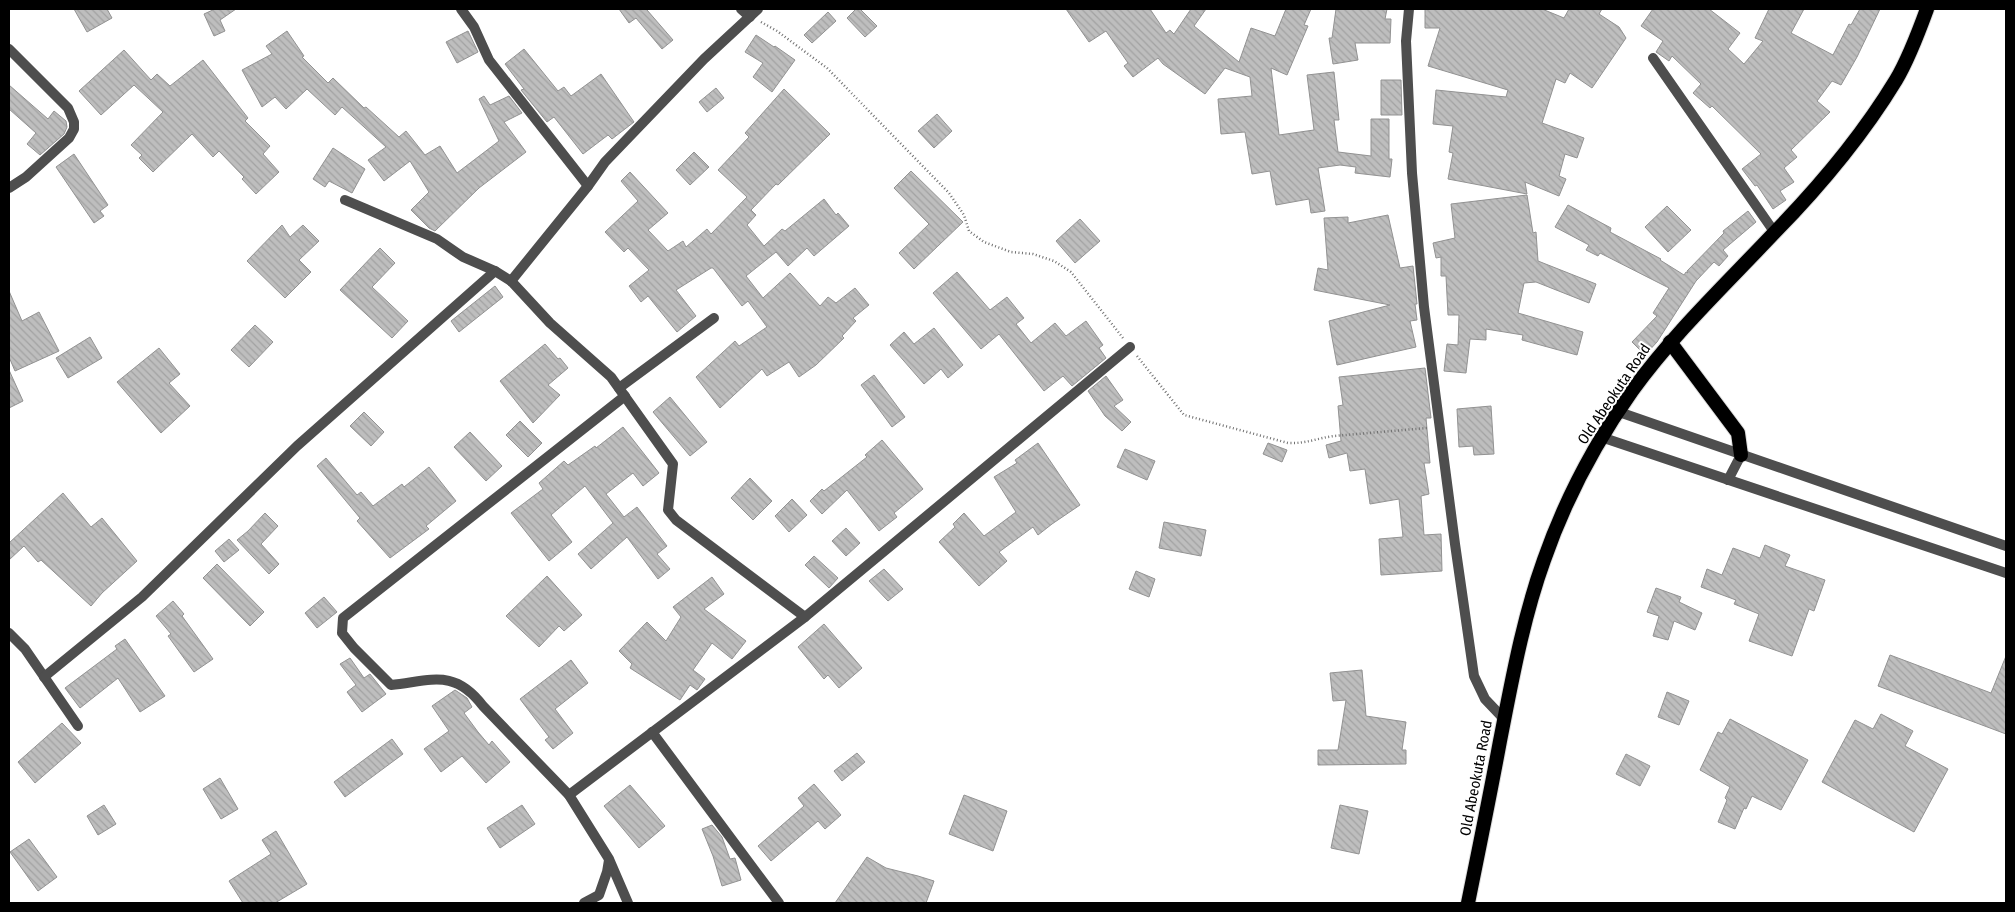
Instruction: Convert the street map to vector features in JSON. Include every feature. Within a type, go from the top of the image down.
[{"type":"highway","name":"Old Abeokuta Road","points":[[1468,903],[1521,638],[1544,560],[1570,496],[1601,437],[1631,392],[1670,342],[1697,311],[1810,195],[1866,126],[1898,78],[1927,9]]},
{"type":"highway","points":[[1670,342],[1738,433],[1741,454]]},
{"type":"street","points":[[462,9],[474,27],[489,60],[588,186]]},
{"type":"street","points":[[740,9],[750,17]]},
{"type":"street","points":[[511,281],[588,186],[605,162],[704,59],[758,9]]},
{"type":"street","points":[[1409,9],[1406,40],[1412,173],[1424,307],[1439,427],[1474,676],[1485,699],[1504,719]]},
{"type":"street","points":[[9,49],[68,108],[74,122],[74,129],[69,138],[34,171],[9,188]]},
{"type":"street","points":[[1652,58],[1775,233]]},
{"type":"street","points":[[345,200],[437,239],[463,257],[495,271],[511,281],[550,323],[611,376],[673,464],[668,510],[676,520],[804,617]]},
{"type":"street","points":[[44,678],[142,597],[297,446],[495,271]]},
{"type":"street","points":[[628,903],[609,859],[569,795],[474,694],[457,683],[438,678],[392,685],[354,648],[342,633],[343,618],[714,318]]},
{"type":"street","points":[[569,795],[804,617],[1130,347]]},
{"type":"street","points":[[1618,412],[2006,546]]},
{"type":"street","points":[[1601,437],[2006,572]]},
{"type":"street","points":[[1728,480],[1741,454]]},
{"type":"street","points":[[9,634],[25,649],[78,726]]},
{"type":"street","points":[[652,732],[779,903]]},
{"type":"street","points":[[584,903],[599,895],[608,872],[609,859]]},
{"type":"path","points":[[750,17],[777,31],[826,68],[949,193],[964,215],[969,231],[984,242],[1011,252],[1033,254],[1054,261],[1071,272],[1184,415],[1288,444],[1304,444],[1319,438],[1334,436],[1439,427]]},
{"type":"building","points":[[74,9],[107,9],[112,18],[87,32]]},
{"type":"building","points":[[215,9],[236,9],[220,20],[225,31],[214,36],[204,14]]},
{"type":"building","points":[[619,9],[649,9],[647,10],[673,40],[662,49],[636,18],[629,23]]},
{"type":"building","points":[[856,9],[860,9],[877,26],[865,37],[847,18]]},
{"type":"building","points":[[1066,9],[1150,9],[1166,33],[1170,30],[1174,34],[1191,9],[1206,9],[1194,26],[1239,62],[1251,28],[1275,36],[1286,9],[1311,9],[1304,25],[1308,26],[1287,75],[1271,68],[1279,135],[1314,130],[1307,75],[1334,72],[1339,120],[1334,120],[1338,152],[1371,156],[1371,119],[1389,119],[1389,159],[1392,159],[1390,177],[1355,173],[1356,167],[1340,165],[1318,168],[1325,211],[1311,213],[1309,199],[1276,205],[1270,171],[1252,174],[1245,132],[1221,134],[1218,99],[1252,96],[1250,77],[1225,68],[1205,94],[1163,64],[1158,58],[1133,77],[1124,66],[1128,63],[1106,31],[1089,42]]},
{"type":"building","points":[[1336,9],[1387,9],[1385,19],[1391,19],[1390,43],[1355,43],[1358,60],[1333,64],[1329,38],[1332,38]]},
{"type":"building","points":[[1425,9],[1542,9],[1564,18],[1569,9],[1602,9],[1599,14],[1619,27],[1626,38],[1592,88],[1570,73],[1565,83],[1556,79],[1542,123],[1584,138],[1577,158],[1565,154],[1559,176],[1566,179],[1559,196],[1525,182],[1527,194],[1448,179],[1453,153],[1449,152],[1453,126],[1433,124],[1436,90],[1506,97],[1508,90],[1428,66],[1440,28],[1425,28]]},
{"type":"building","points":[[1653,9],[1709,9],[1740,33],[1728,49],[1744,64],[1763,41],[1755,38],[1769,9],[1804,9],[1791,33],[1833,55],[1849,24],[1851,25],[1860,9],[1880,9],[1841,85],[1832,81],[1817,101],[1830,112],[1791,150],[1797,157],[1784,168],[1794,182],[1780,191],[1786,200],[1773,209],[1757,185],[1755,186],[1742,169],[1761,154],[1712,106],[1710,108],[1693,93],[1701,84],[1672,56],[1669,61],[1656,52],[1663,41],[1641,26]]},
{"type":"building","points":[[828,12],[836,21],[812,43],[804,35]]},
{"type":"building","points":[[287,31],[304,56],[302,57],[328,83],[333,78],[364,108],[366,107],[399,137],[406,131],[425,155],[440,146],[457,173],[499,141],[479,99],[484,96],[490,105],[509,96],[522,113],[504,122],[526,152],[479,188],[435,231],[429,228],[411,210],[429,192],[410,161],[384,181],[368,160],[386,147],[342,107],[335,115],[307,89],[286,109],[275,97],[262,107],[242,70],[272,54],[266,46]]},
{"type":"building","points":[[468,31],[478,52],[457,63],[446,42]]},
{"type":"building","points":[[756,35],[795,60],[772,92],[753,77],[763,63],[745,52]]},
{"type":"building","points":[[524,49],[558,91],[564,87],[571,96],[601,74],[634,122],[612,139],[608,135],[583,154],[554,117],[547,122],[521,90],[524,89],[505,64]]},
{"type":"building","points":[[124,50],[151,80],[157,74],[170,86],[203,60],[248,118],[245,121],[270,146],[263,154],[279,172],[256,194],[242,179],[244,177],[219,151],[213,157],[192,134],[153,172],[139,158],[142,155],[131,145],[163,112],[134,85],[101,115],[79,91]]},
{"type":"building","points":[[1381,80],[1401,80],[1402,115],[1381,115]]},
{"type":"building","points":[[9,85],[48,119],[54,111],[66,121],[67,127],[64,134],[40,155],[27,144],[36,133],[9,109]]},
{"type":"building","points":[[716,88],[724,98],[707,112],[699,102]]},
{"type":"building","points":[[784,89],[830,134],[751,210],[756,215],[747,225],[764,246],[782,229],[785,231],[824,199],[836,215],[838,213],[849,226],[814,256],[807,248],[788,266],[776,252],[746,276],[763,298],[790,273],[820,306],[828,297],[836,303],[855,288],[869,305],[853,318],[856,321],[842,336],[844,338],[816,365],[799,377],[789,362],[767,376],[762,369],[720,408],[696,377],[735,341],[739,346],[767,327],[748,301],[742,306],[713,268],[711,268],[676,290],[696,316],[677,332],[648,296],[641,302],[629,286],[649,270],[628,248],[624,252],[605,232],[638,201],[621,181],[630,172],[668,213],[648,230],[668,251],[683,241],[686,247],[707,229],[711,234],[747,197],[718,170],[749,137],[745,133]]},
{"type":"building","points":[[937,114],[952,131],[934,148],[918,131]]},
{"type":"building","points":[[333,148],[365,169],[352,193],[329,181],[325,187],[313,179]]},
{"type":"building","points":[[694,152],[709,167],[690,185],[676,170]]},
{"type":"building","points":[[74,154],[108,205],[100,211],[104,216],[94,223],[56,167]]},
{"type":"building","points":[[911,171],[963,222],[914,269],[899,253],[929,224],[894,188]]},
{"type":"building","points":[[1527,195],[1533,233],[1536,232],[1538,261],[1596,284],[1589,303],[1536,282],[1524,283],[1518,313],[1583,332],[1577,355],[1522,340],[1523,335],[1486,329],[1486,340],[1470,339],[1466,373],[1444,371],[1447,344],[1458,345],[1459,315],[1448,315],[1446,276],[1441,276],[1441,257],[1436,258],[1433,243],[1455,238],[1451,204]]},
{"type":"building","points":[[1568,205],[1611,228],[1610,232],[1661,259],[1684,275],[1686,272],[1688,273],[1687,271],[1724,233],[1723,231],[1748,211],[1756,222],[1723,250],[1728,256],[1719,266],[1714,262],[1696,281],[1657,342],[1645,355],[1632,342],[1657,316],[1653,313],[1669,288],[1600,253],[1598,256],[1586,250],[1589,245],[1555,227]]},
{"type":"building","points":[[1667,206],[1691,230],[1668,252],[1645,227]]},
{"type":"building","points":[[1388,215],[1400,268],[1413,266],[1417,320],[1410,321],[1416,347],[1337,365],[1329,321],[1390,305],[1314,290],[1318,268],[1328,270],[1324,218],[1348,217],[1348,223]]},
{"type":"building","points":[[1080,219],[1100,241],[1075,263],[1056,241]]},
{"type":"building","points":[[282,225],[290,237],[303,225],[319,241],[299,260],[311,272],[285,298],[247,261]]},
{"type":"building","points":[[380,248],[395,263],[372,287],[408,321],[392,338],[340,290]]},
{"type":"building","points":[[957,272],[990,310],[1007,297],[1024,318],[1016,324],[1031,343],[1055,323],[1066,336],[1086,321],[1103,345],[1099,348],[1106,358],[1072,386],[1063,376],[1044,391],[999,334],[981,349],[933,293]]},
{"type":"building","points":[[495,286],[503,297],[459,332],[451,321]]},
{"type":"building","points":[[9,291],[22,321],[39,312],[59,351],[15,371],[9,357]]},
{"type":"building","points":[[255,325],[273,342],[249,367],[231,350]]},
{"type":"building","points":[[934,328],[963,365],[948,378],[941,369],[924,384],[890,345],[904,332],[914,344]]},
{"type":"building","points":[[90,337],[102,358],[68,378],[56,358]]},
{"type":"building","points":[[545,344],[568,368],[548,385],[560,395],[533,423],[500,381]]},
{"type":"building","points":[[159,348],[180,374],[169,383],[190,406],[161,433],[117,382]]},
{"type":"building","points":[[1425,368],[1431,418],[1426,418],[1430,463],[1424,463],[1429,494],[1421,496],[1424,535],[1441,534],[1442,571],[1381,575],[1379,539],[1403,537],[1399,499],[1370,504],[1365,469],[1350,471],[1347,453],[1329,458],[1326,445],[1341,441],[1338,406],[1343,405],[1339,377]]},
{"type":"building","points":[[9,370],[23,401],[9,408]]},
{"type":"building","points":[[874,375],[905,417],[892,427],[861,385]]},
{"type":"building","points":[[1106,376],[1123,400],[1114,406],[1131,422],[1122,431],[1105,416],[1088,391]]},
{"type":"building","points":[[670,397],[707,442],[690,456],[653,412]]},
{"type":"building","points":[[1491,406],[1494,454],[1474,455],[1473,446],[1459,447],[1457,409]]},
{"type":"building","points":[[364,412],[384,432],[371,446],[350,426]]},
{"type":"building","points":[[520,421],[542,443],[528,457],[506,435]]},
{"type":"building","points":[[623,427],[659,473],[643,486],[633,473],[606,494],[624,517],[637,507],[667,546],[657,554],[670,569],[658,579],[627,537],[591,569],[578,554],[613,523],[585,486],[551,515],[572,542],[549,561],[511,513],[543,489],[539,483],[564,461],[568,465],[595,446],[596,448]]},
{"type":"building","points":[[470,432],[502,466],[486,481],[454,447]]},
{"type":"building","points":[[882,440],[923,489],[894,513],[897,517],[879,531],[847,490],[822,514],[810,501],[822,489],[824,491],[867,457],[865,455]]},
{"type":"building","points":[[1038,443],[1080,505],[1038,535],[1033,527],[999,552],[1007,561],[979,586],[939,542],[955,527],[953,524],[964,513],[984,536],[1016,512],[994,477],[1017,463],[1015,460]]},
{"type":"building","points":[[1268,443],[1287,450],[1282,462],[1263,454]]},
{"type":"building","points":[[1125,449],[1155,461],[1147,480],[1117,467]]},
{"type":"building","points":[[326,458],[357,495],[361,492],[373,506],[402,484],[404,487],[429,467],[456,501],[426,526],[429,529],[390,558],[357,521],[360,518],[317,466]]},
{"type":"building","points":[[750,478],[772,501],[753,520],[731,498]]},
{"type":"building","points":[[63,493],[91,527],[102,518],[137,561],[102,593],[91,606],[41,560],[38,562],[24,546],[9,560],[9,543]]},
{"type":"building","points":[[792,499],[807,515],[789,532],[775,516]]},
{"type":"building","points":[[265,513],[278,526],[261,544],[279,564],[269,574],[237,540]]},
{"type":"building","points":[[1164,522],[1206,530],[1201,556],[1159,548]]},
{"type":"building","points":[[846,528],[860,543],[846,556],[832,541]]},
{"type":"building","points":[[229,539],[239,550],[224,562],[215,551]]},
{"type":"building","points":[[1765,545],[1790,555],[1785,566],[1825,580],[1814,611],[1809,609],[1792,656],[1749,641],[1759,614],[1734,604],[1736,600],[1701,587],[1707,569],[1722,575],[1733,548],[1760,558]]},
{"type":"building","points":[[814,556],[838,578],[829,588],[805,565]]},
{"type":"building","points":[[217,564],[264,612],[250,626],[203,578]]},
{"type":"building","points":[[884,569],[903,589],[888,601],[869,581]]},
{"type":"building","points":[[1136,571],[1155,579],[1149,597],[1129,589]]},
{"type":"building","points":[[547,576],[582,615],[564,631],[559,626],[539,647],[506,616]]},
{"type":"building","points":[[712,577],[724,594],[704,609],[746,641],[732,659],[712,643],[693,670],[705,679],[697,690],[690,685],[680,700],[630,668],[632,664],[619,651],[647,622],[666,641],[681,617],[673,607]]},
{"type":"building","points":[[1656,588],[1681,597],[1679,602],[1702,613],[1695,630],[1674,621],[1668,640],[1653,636],[1659,616],[1647,612]]},
{"type":"building","points":[[324,597],[337,612],[317,628],[305,613]]},
{"type":"building","points":[[173,601],[184,614],[182,616],[213,659],[194,672],[168,636],[171,634],[156,616]]},
{"type":"building","points":[[824,624],[862,668],[839,688],[828,675],[824,679],[798,647]]},
{"type":"building","points":[[125,639],[165,696],[140,712],[118,678],[80,708],[65,688],[117,649],[115,646]]},
{"type":"building","points":[[1890,655],[1991,693],[2006,656],[2006,734],[1878,686]]},
{"type":"building","points":[[350,658],[364,678],[370,674],[386,694],[362,712],[347,692],[356,685],[340,664]]},
{"type":"building","points":[[571,660],[588,683],[555,709],[573,733],[553,749],[545,740],[549,737],[520,699]]},
{"type":"building","points":[[1362,670],[1366,716],[1406,722],[1402,750],[1406,750],[1406,764],[1318,765],[1318,750],[1338,750],[1346,700],[1333,701],[1330,673]]},
{"type":"building","points":[[455,690],[467,698],[472,707],[464,713],[478,732],[489,745],[492,741],[510,762],[486,783],[462,756],[441,772],[424,749],[449,731],[432,706]]},
{"type":"building","points":[[1667,692],[1689,701],[1679,725],[1658,717]]},
{"type":"building","points":[[1881,714],[1913,731],[1905,746],[1948,769],[1914,832],[1822,782],[1855,720],[1873,729]]},
{"type":"building","points":[[1730,719],[1808,760],[1781,810],[1752,796],[1746,809],[1744,808],[1735,829],[1718,822],[1730,787],[1700,770],[1718,732],[1722,734]]},
{"type":"building","points":[[62,723],[81,743],[35,783],[18,762]]},
{"type":"building","points":[[392,739],[403,754],[345,797],[334,782]]},
{"type":"building","points":[[857,753],[865,762],[842,781],[834,771]]},
{"type":"building","points":[[1626,754],[1650,766],[1640,786],[1616,774]]},
{"type":"building","points":[[220,778],[238,809],[221,819],[203,789]]},
{"type":"building","points":[[814,784],[841,815],[825,829],[818,821],[771,861],[758,846],[804,806],[798,798]]},
{"type":"building","points":[[630,785],[665,826],[639,848],[604,806]]},
{"type":"building","points":[[964,795],[1007,811],[993,851],[949,834]]},
{"type":"building","points":[[104,805],[116,824],[98,835],[87,816]]},
{"type":"building","points":[[522,805],[535,824],[500,848],[487,828]]},
{"type":"building","points":[[1340,805],[1368,811],[1359,854],[1331,848]]},
{"type":"building","points":[[712,825],[722,837],[730,859],[735,858],[741,880],[722,886],[702,829]]},
{"type":"building","points":[[276,831],[307,884],[275,903],[243,903],[229,881],[271,854],[262,840]]},
{"type":"building","points":[[29,839],[57,877],[38,891],[10,852]]},
{"type":"building","points":[[867,857],[886,868],[934,881],[926,903],[835,903]]}]
